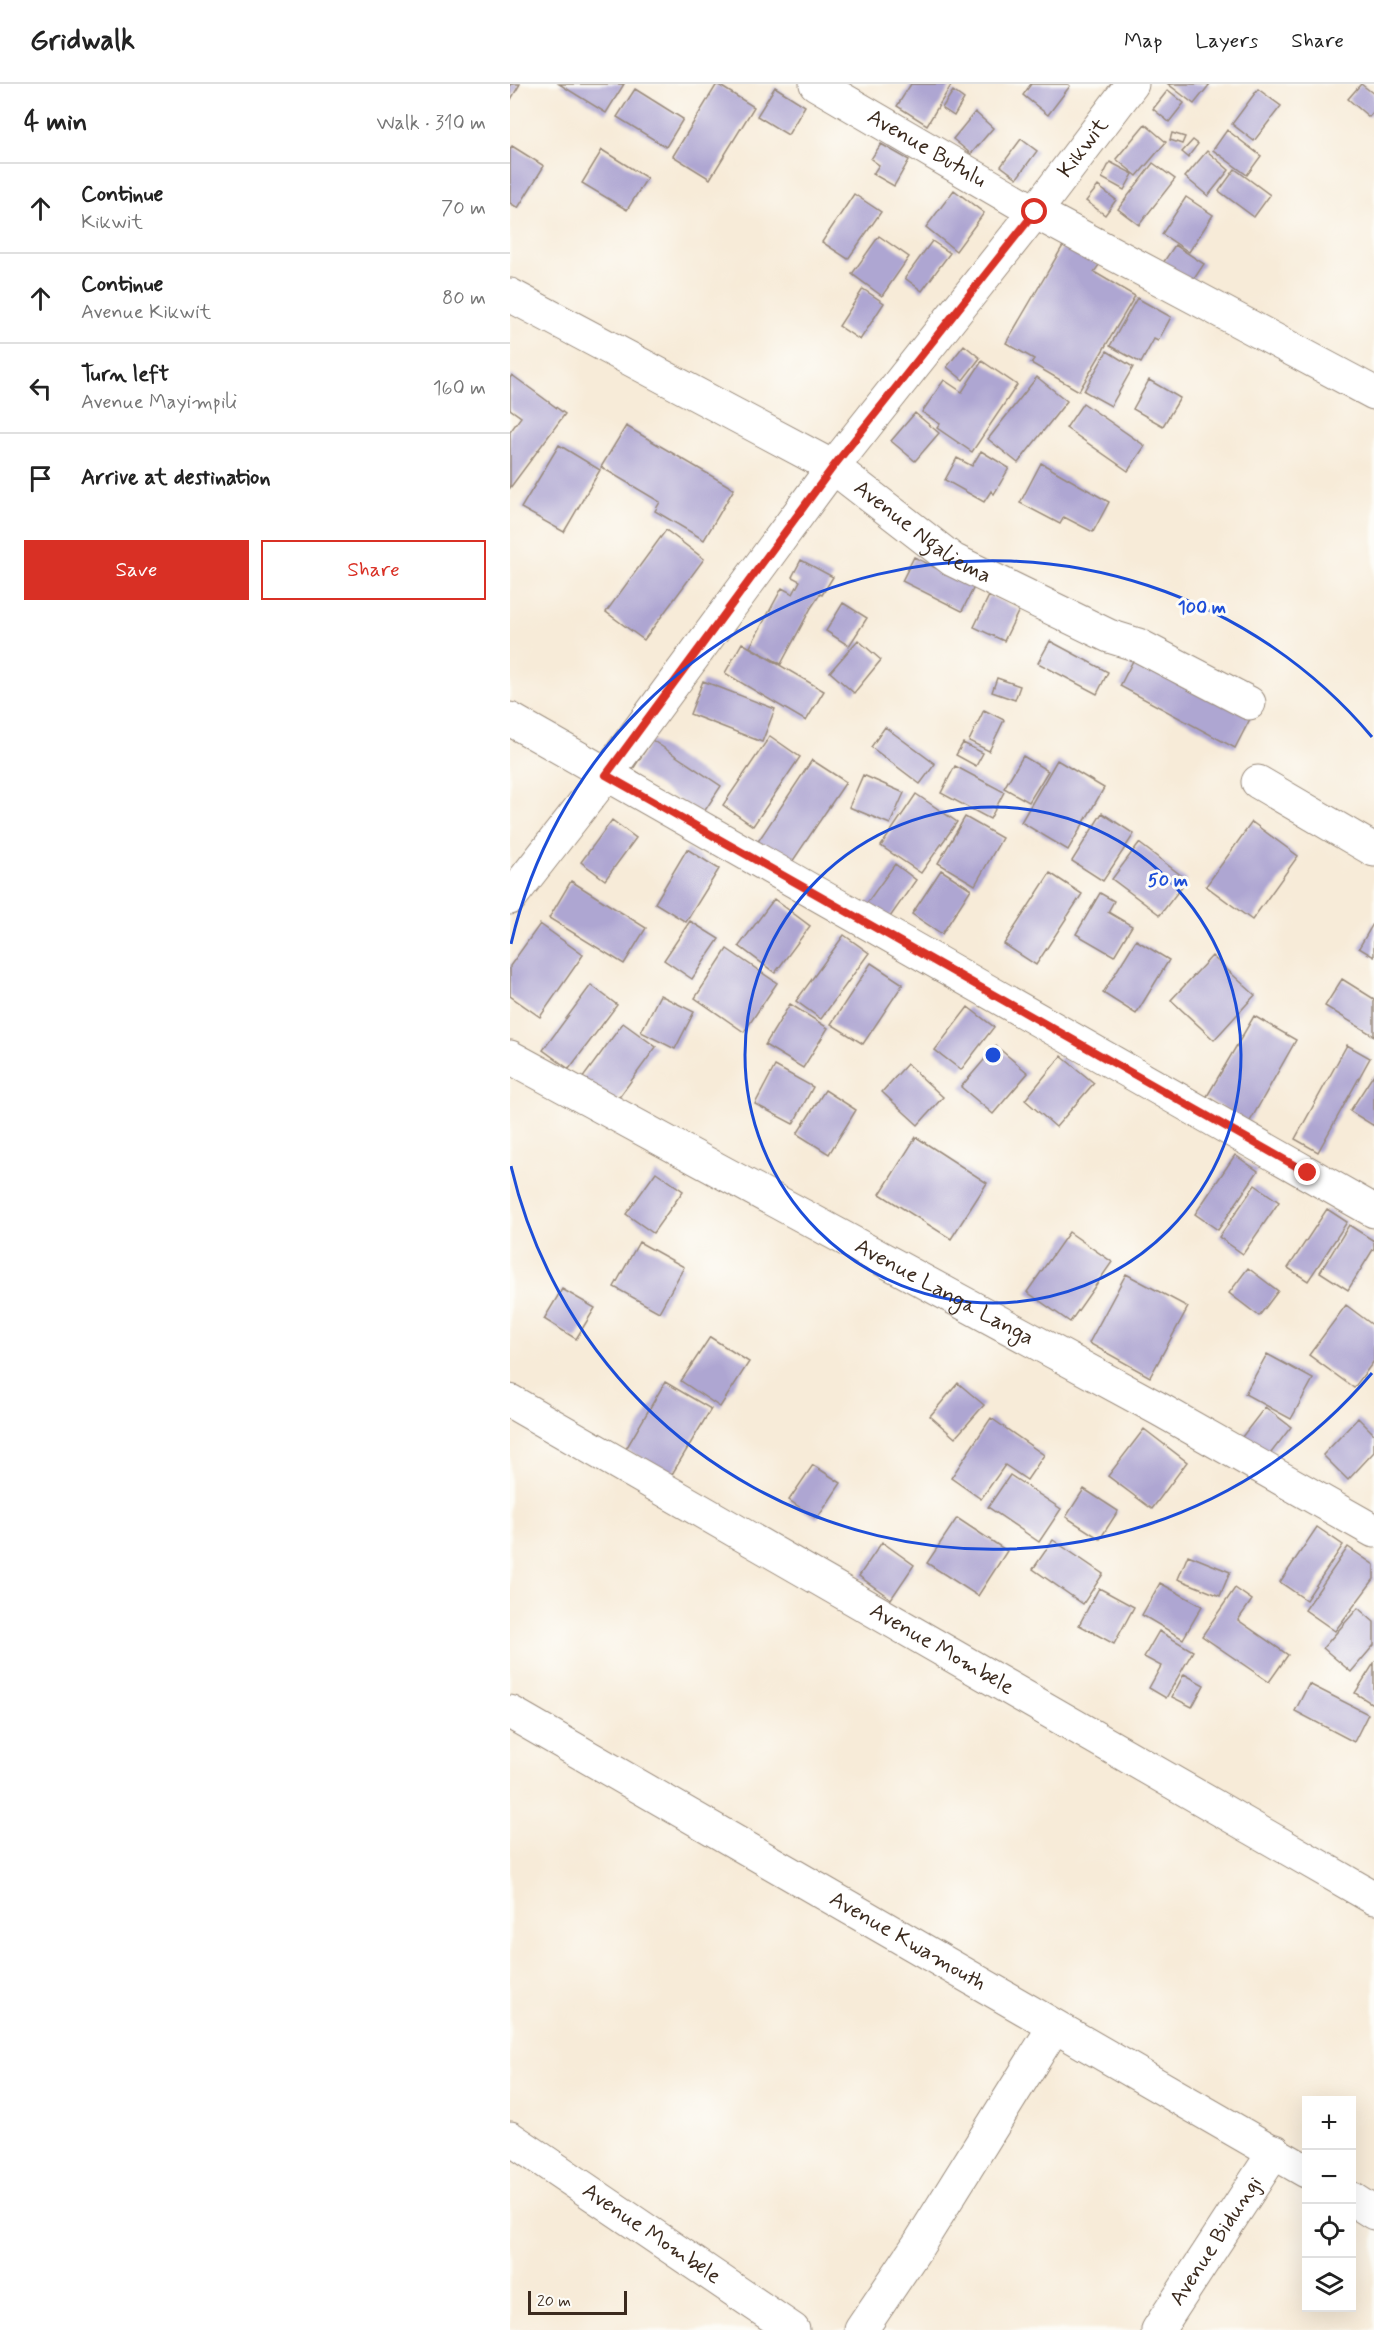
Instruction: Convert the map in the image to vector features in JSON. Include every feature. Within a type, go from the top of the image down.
[{"type":"street","name":"Avenue Butulu","points":[[816,84],[1035,212],[1374,393]]},
{"type":"street","name":"Kikwit","points":[[510,898],[606,775],[833,467],[1035,212],[1132,84]]},
{"type":"street","name":"Avenue Ngaliema","points":[[510,295],[833,467],[953,560],[1109,636],[1137,645],[1249,703]]},
{"type":"street","points":[[510,719],[1374,1211]]},
{"type":"street","points":[[1258,782],[1374,850]]},
{"type":"street","name":"Avenue Langa Langa","points":[[510,1057],[1159,1409],[1374,1531]]},
{"type":"street","name":"Avenue Mombele","points":[[510,1401],[1374,1898]]},
{"type":"street","name":"Avenue Kwamouth","points":[[510,1712],[1302,2168]]},
{"type":"street","points":[[861,2330],[919,2244],[1054,2027]]},
{"type":"street","name":"Avenue Mombele","points":[[510,2138],[793,2330]]},
{"type":"street","name":"Avenue Bidungi","points":[[1158,2330],[1275,2151]]},
{"type":"street","points":[[1356,2202],[1374,2213]]},
{"type":"building","points":[[510,84],[520,84],[510,101]]},
{"type":"building","points":[[559,84],[624,84],[606,113]]},
{"type":"building","points":[[717,84],[754,107],[710,179],[673,156]]},
{"type":"building","points":[[911,84],[952,84],[927,125],[897,106]]},
{"type":"building","points":[[1031,84],[1068,84],[1070,86],[1048,115],[1023,95]]},
{"type":"building","points":[[1168,84],[1210,84],[1194,104]]},
{"type":"building","points":[[1361,84],[1374,94],[1374,111],[1369,117],[1348,99]]},
{"type":"building","points":[[775,87],[805,106],[788,135],[757,116]]},
{"type":"building","points":[[635,89],[683,119],[666,147],[617,117]]},
{"type":"building","points":[[1258,89],[1281,106],[1254,141],[1232,124]]},
{"type":"building","points":[[1168,90],[1184,103],[1169,122],[1153,109]]},
{"type":"building","points":[[953,91],[964,99],[954,116],[942,108]]},
{"type":"building","points":[[975,112],[993,128],[971,154],[953,139]]},
{"type":"building","points":[[1145,124],[1166,142],[1137,176],[1116,159]]},
{"type":"building","points":[[1227,130],[1261,156],[1247,175],[1213,150]]},
{"type":"building","points":[[1172,133],[1185,137],[1182,144],[1170,140]]},
{"type":"building","points":[[1021,139],[1037,151],[1017,178],[1001,166]]},
{"type":"building","points":[[1193,140],[1198,144],[1188,157],[1182,152]]},
{"type":"building","points":[[881,144],[909,160],[894,186],[873,174],[879,165],[871,159]]},
{"type":"building","points":[[512,146],[544,166],[518,208],[510,203],[510,149]]},
{"type":"building","points":[[602,150],[647,178],[627,210],[582,183]]},
{"type":"building","points":[[1207,151],[1229,170],[1208,196],[1185,177]]},
{"type":"building","points":[[1110,162],[1133,174],[1124,190],[1102,178]]},
{"type":"building","points":[[1153,163],[1175,179],[1139,225],[1118,209]]},
{"type":"building","points":[[1235,169],[1270,195],[1254,217],[1219,191]]},
{"type":"building","points":[[1098,186],[1116,200],[1105,215],[1086,201]]},
{"type":"building","points":[[954,190],[984,213],[956,251],[926,227]]},
{"type":"building","points":[[854,194],[881,212],[848,259],[822,242]]},
{"type":"building","points":[[1186,197],[1213,215],[1189,252],[1162,234]]},
{"type":"building","points":[[879,236],[909,257],[882,296],[852,274]]},
{"type":"building","points":[[932,241],[950,253],[922,291],[905,278]]},
{"type":"building","points":[[1064,244],[1099,265],[1094,272],[1135,296],[1079,391],[1031,363],[1034,359],[1006,343]]},
{"type":"building","points":[[1175,245],[1204,264],[1192,282],[1163,263]]},
{"type":"building","points":[[863,289],[884,303],[860,340],[839,326]]},
{"type":"building","points":[[1137,298],[1171,317],[1158,341],[1154,339],[1141,363],[1110,346]]},
{"type":"building","points":[[964,345],[980,358],[963,380],[947,367]]},
{"type":"building","points":[[1107,351],[1133,367],[1111,406],[1084,391]]},
{"type":"building","points":[[982,361],[1017,385],[972,452],[937,428],[940,424],[922,412],[944,380],[962,392]]},
{"type":"building","points":[[512,375],[565,414],[510,488],[510,432],[521,417],[510,409],[510,378]]},
{"type":"building","points":[[1037,377],[1067,401],[1018,463],[988,439]]},
{"type":"building","points":[[1149,380],[1180,398],[1163,426],[1133,409]]},
{"type":"building","points":[[1083,403],[1145,446],[1128,471],[1066,428]]},
{"type":"building","points":[[915,413],[939,433],[915,461],[891,441]]},
{"type":"building","points":[[626,426],[734,489],[704,540],[655,511],[660,502],[601,467]]},
{"type":"building","points":[[559,445],[600,470],[564,532],[521,508]]},
{"type":"building","points":[[981,451],[1009,468],[994,494],[991,491],[984,502],[945,480],[957,458],[972,466]]},
{"type":"building","points":[[1041,463],[1109,502],[1093,532],[1064,517],[1060,524],[1020,503]]},
{"type":"building","points":[[666,530],[704,559],[644,640],[606,612]]},
{"type":"building","points":[[914,557],[974,587],[962,611],[902,581]]},
{"type":"building","points":[[801,560],[833,577],[811,608],[781,664],[750,647],[782,588],[793,594],[800,581],[792,577]]},
{"type":"building","points":[[989,596],[1019,610],[1004,641],[974,627]]},
{"type":"building","points":[[843,603],[867,618],[849,646],[826,631]]},
{"type":"building","points":[[858,640],[881,660],[854,693],[830,672]]},
{"type":"building","points":[[1050,641],[1108,672],[1097,694],[1038,663]]},
{"type":"building","points":[[742,643],[824,691],[806,721],[725,673]]},
{"type":"building","points":[[1137,653],[1252,715],[1235,748],[1120,686]]},
{"type":"building","points":[[997,678],[1020,686],[1015,700],[992,692]]},
{"type":"building","points":[[703,681],[775,709],[762,742],[690,714]]},
{"type":"building","points":[[984,710],[1004,720],[989,751],[969,741]]},
{"type":"building","points":[[885,727],[935,764],[920,784],[871,747]]},
{"type":"building","points":[[770,736],[800,757],[753,826],[723,805]]},
{"type":"building","points":[[652,740],[721,786],[702,815],[633,769]]},
{"type":"building","points":[[963,743],[983,753],[976,766],[956,755]]},
{"type":"building","points":[[1023,756],[1048,771],[1029,802],[1004,788]]},
{"type":"building","points":[[812,760],[846,782],[788,868],[755,846]]},
{"type":"building","points":[[1057,760],[1104,788],[1068,850],[1021,822]]},
{"type":"building","points":[[955,766],[1004,792],[990,819],[941,793]]},
{"type":"building","points":[[863,775],[904,793],[890,824],[849,807]]},
{"type":"building","points":[[916,794],[957,822],[921,873],[881,846]]},
{"type":"building","points":[[1102,813],[1134,834],[1103,881],[1072,861]]},
{"type":"building","points":[[965,817],[1002,838],[975,885],[938,863]]},
{"type":"building","points":[[612,820],[636,838],[605,880],[581,862]]},
{"type":"building","points":[[1252,822],[1298,856],[1252,920],[1206,886]]},
{"type":"building","points":[[1139,843],[1187,880],[1160,915],[1112,879]]},
{"type":"building","points":[[687,849],[719,869],[686,922],[655,903]]},
{"type":"building","points":[[895,864],[916,880],[883,927],[861,911]]},
{"type":"building","points":[[941,870],[971,889],[942,934],[912,914]]},
{"type":"building","points":[[1050,873],[1082,894],[1036,965],[1004,944]]},
{"type":"building","points":[[571,881],[646,928],[624,964],[549,918]]},
{"type":"building","points":[[1100,893],[1114,901],[1108,912],[1132,926],[1114,956],[1076,934]]},
{"type":"building","points":[[774,899],[810,926],[775,973],[739,946]]},
{"type":"building","points":[[690,921],[719,939],[692,979],[664,960]]},
{"type":"building","points":[[1374,922],[1374,957],[1359,948]]},
{"type":"building","points":[[540,924],[583,955],[540,1017],[510,996],[510,966]]},
{"type":"building","points":[[844,935],[869,953],[821,1019],[796,1001]]},
{"type":"building","points":[[1136,940],[1169,960],[1136,1014],[1103,993]]},
{"type":"building","points":[[727,949],[777,983],[744,1032],[695,998]]},
{"type":"building","points":[[1212,956],[1255,995],[1214,1040],[1171,1000]]},
{"type":"building","points":[[871,963],[903,984],[863,1044],[831,1024]]},
{"type":"building","points":[[1342,979],[1374,999],[1374,1036],[1325,1006]]},
{"type":"building","points":[[591,985],[617,1005],[569,1069],[543,1050]]},
{"type":"building","points":[[660,995],[694,1012],[675,1049],[641,1032]]},
{"type":"building","points":[[790,1004],[828,1028],[803,1068],[765,1045]]},
{"type":"building","points":[[968,1007],[994,1027],[961,1070],[935,1050]]},
{"type":"building","points":[[1254,1016],[1296,1040],[1249,1123],[1206,1098]]},
{"type":"building","points":[[623,1023],[656,1047],[612,1107],[579,1083]]},
{"type":"building","points":[[1347,1045],[1370,1058],[1318,1152],[1295,1139]]},
{"type":"building","points":[[996,1046],[1028,1073],[993,1114],[961,1087]]},
{"type":"building","points":[[1061,1056],[1094,1083],[1056,1127],[1025,1100]]},
{"type":"building","points":[[907,1064],[943,1097],[918,1125],[882,1092]]},
{"type":"building","points":[[775,1066],[813,1087],[793,1124],[755,1104]]},
{"type":"building","points":[[1374,1074],[1374,1126],[1350,1111]]},
{"type":"building","points":[[825,1090],[856,1110],[829,1154],[797,1134]]},
{"type":"building","points":[[916,1137],[987,1183],[951,1239],[880,1194]]},
{"type":"building","points":[[1235,1155],[1258,1171],[1218,1230],[1195,1214]]},
{"type":"building","points":[[656,1172],[683,1191],[653,1233],[626,1214]]},
{"type":"building","points":[[1255,1185],[1279,1202],[1243,1254],[1219,1237]]},
{"type":"building","points":[[1327,1209],[1347,1222],[1308,1281],[1288,1268]]},
{"type":"building","points":[[1349,1225],[1374,1241],[1374,1248],[1348,1290],[1320,1272]]},
{"type":"building","points":[[1069,1232],[1112,1262],[1070,1322],[1027,1292]]},
{"type":"building","points":[[639,1242],[684,1267],[659,1312],[614,1287]]},
{"type":"building","points":[[1248,1268],[1278,1291],[1259,1316],[1229,1293]]},
{"type":"building","points":[[1126,1274],[1188,1307],[1150,1377],[1089,1343]]},
{"type":"building","points":[[562,1289],[595,1308],[576,1339],[544,1319]]},
{"type":"building","points":[[1346,1305],[1374,1326],[1374,1361],[1354,1388],[1309,1355]]},
{"type":"building","points":[[710,1337],[749,1362],[720,1407],[681,1381]]},
{"type":"building","points":[[1267,1354],[1313,1379],[1291,1419],[1245,1394]]},
{"type":"building","points":[[665,1382],[711,1409],[671,1476],[626,1449]]},
{"type":"building","points":[[958,1383],[984,1405],[955,1438],[930,1416]]},
{"type":"building","points":[[1265,1407],[1291,1427],[1264,1462],[1238,1442]]},
{"type":"building","points":[[991,1418],[1044,1455],[1027,1480],[1005,1465],[981,1499],[951,1478]]},
{"type":"building","points":[[1358,1418],[1374,1434],[1374,1452],[1348,1480],[1323,1455]]},
{"type":"building","points":[[1144,1429],[1187,1462],[1152,1509],[1108,1476]]},
{"type":"building","points":[[813,1465],[841,1483],[817,1519],[789,1500]]},
{"type":"building","points":[[1010,1475],[1061,1509],[1039,1542],[988,1507]]},
{"type":"building","points":[[1084,1489],[1118,1511],[1100,1539],[1066,1517]]},
{"type":"building","points":[[957,1518],[1007,1551],[978,1596],[927,1563]]},
{"type":"building","points":[[1317,1527],[1343,1545],[1306,1600],[1280,1582]]},
{"type":"building","points":[[1053,1540],[1103,1574],[1083,1604],[1033,1569]]},
{"type":"building","points":[[882,1542],[914,1565],[891,1599],[859,1576]]},
{"type":"building","points":[[1348,1547],[1374,1565],[1374,1579],[1335,1631],[1305,1610]]},
{"type":"building","points":[[1188,1555],[1230,1572],[1220,1596],[1178,1579]]},
{"type":"building","points":[[1160,1583],[1202,1606],[1183,1639],[1142,1615]]},
{"type":"building","points":[[1099,1588],[1134,1607],[1114,1644],[1079,1625]]},
{"type":"building","points":[[1235,1588],[1252,1600],[1238,1620],[1288,1655],[1269,1682],[1202,1636]]},
{"type":"building","points":[[1358,1608],[1374,1622],[1374,1645],[1351,1672],[1323,1648]]},
{"type":"building","points":[[1159,1631],[1193,1651],[1166,1698],[1149,1688],[1161,1666],[1144,1657]]},
{"type":"building","points":[[1374,1663],[1374,1705],[1355,1693]]},
{"type":"building","points":[[1184,1674],[1204,1685],[1192,1707],[1172,1697]]},
{"type":"building","points":[[1309,1684],[1368,1714],[1354,1742],[1295,1711]]},
{"type":"route","points":[[1035,212],[833,467],[606,775],[1308,1173]]}]
